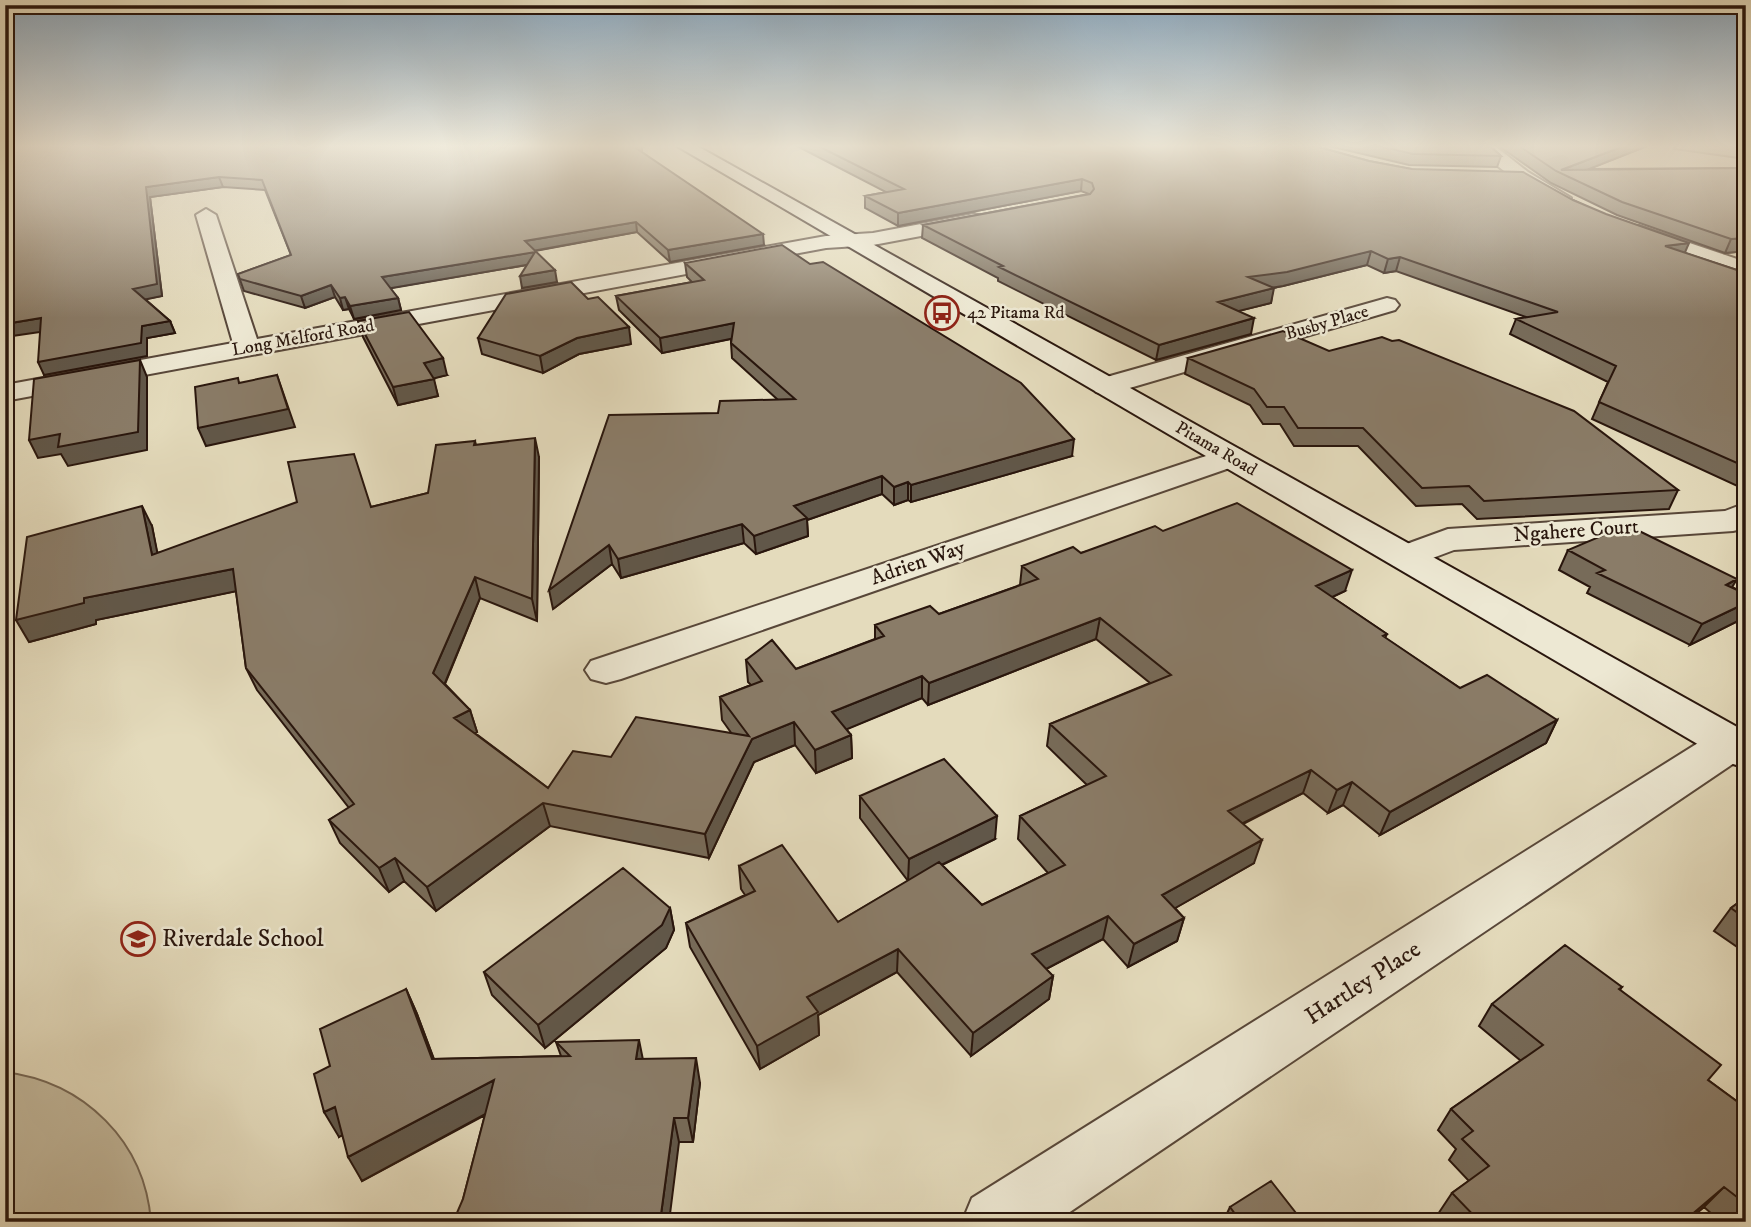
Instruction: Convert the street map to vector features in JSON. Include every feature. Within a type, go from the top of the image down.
[{"type":"street","name":"Pitama Road","points":[[785,203],[1738,748]]},
{"type":"street","points":[[1573,203],[1582,208]]},
{"type":"street","points":[[206,215],[247,348]]},
{"type":"street","name":"Long Melford Road","points":[[5,393],[826,242],[873,239],[990,217]]},
{"type":"street","points":[[1624,225],[1746,270]]},
{"type":"street","name":"Busby Place","points":[[1106,386],[1387,305]]},
{"type":"street","name":"Adrien Way","points":[[606,670],[1230,457]]},
{"type":"street","name":"Ngahere Court","points":[[1406,557],[1448,540],[1733,521],[1746,513]]},
{"type":"street","name":"Hartley Place","points":[[996,1222],[1738,748]]},
{"type":"shaded area","points":[[5,1072],[34,1078],[60,1088],[84,1102],[105,1120],[123,1142],[137,1166],[146,1193],[151,1222],[5,1222]]},
{"type":"building","points":[[5,203],[148,203],[157,284],[133,289],[170,321],[142,326],[141,343],[38,362],[41,318],[5,324]]},
{"type":"building","points":[[271,203],[718,203],[763,234],[668,250],[636,222],[525,241],[555,270],[520,276],[535,252],[382,277],[398,298],[350,306],[345,297],[340,298],[331,285],[301,296],[240,279],[238,274],[291,255]]},
{"type":"building","points":[[879,203],[951,203],[898,213]]},
{"type":"building","points":[[1040,203],[1581,203],[1689,243],[1665,246],[1746,273],[1746,467],[1599,402],[1616,366],[1516,319],[1558,312],[1400,257],[1388,259],[1371,251],[1287,272],[1248,277],[1274,288],[1218,302],[1254,318],[1159,345],[999,267],[1003,266],[923,225]]},
{"type":"building","points":[[1626,203],[1746,203],[1746,238],[1731,239]]},
{"type":"building","points":[[782,245],[810,264],[823,262],[1021,383],[1074,439],[911,485],[908,482],[894,487],[882,476],[794,506],[807,518],[754,536],[742,524],[618,559],[609,545],[549,590],[609,415],[718,413],[720,401],[795,399],[731,343],[734,323],[660,338],[616,296],[704,280],[685,263]]},
{"type":"building","points":[[571,282],[588,299],[598,297],[629,327],[577,338],[540,356],[478,338],[506,294]]},
{"type":"building","points":[[409,312],[443,358],[424,363],[434,379],[393,387],[358,321]]},
{"type":"building","points":[[1283,331],[1329,351],[1382,337],[1392,341],[1399,340],[1574,411],[1678,490],[1484,501],[1469,486],[1422,488],[1363,428],[1298,428],[1284,407],[1267,407],[1254,389],[1188,358]]},
{"type":"building","points":[[140,360],[138,432],[58,447],[60,434],[29,440],[34,379]]},
{"type":"building","points":[[277,375],[288,409],[198,428],[195,387],[238,378],[239,383]]},
{"type":"building","points":[[535,438],[532,599],[475,577],[433,673],[470,710],[454,718],[548,788],[573,751],[611,757],[636,717],[749,736],[720,697],[762,681],[746,660],[772,640],[796,669],[884,636],[875,625],[930,606],[939,614],[1038,579],[1022,566],[1073,547],[1081,553],[1155,526],[1163,531],[1237,503],[1352,570],[1316,586],[1387,634],[1383,636],[1460,688],[1487,675],[1557,720],[1390,812],[1352,782],[1337,790],[1311,770],[1228,811],[1262,840],[1162,895],[1184,918],[1134,944],[1108,916],[1032,954],[1053,976],[973,1033],[898,949],[807,997],[818,1012],[757,1046],[686,923],[755,891],[739,866],[782,845],[838,922],[939,862],[982,905],[1065,865],[1020,816],[1106,776],[1050,724],[1171,675],[1100,618],[929,683],[922,676],[832,712],[851,735],[815,750],[794,722],[752,739],[705,834],[543,803],[427,887],[395,858],[379,868],[329,820],[354,804],[246,668],[233,569],[84,598],[84,603],[16,620],[27,537],[142,506],[152,555],[297,502],[288,462],[354,454],[371,507],[428,493],[436,445],[475,441],[474,445]]},
{"type":"building","points":[[1627,525],[1737,579],[1726,585],[1746,594],[1746,603],[1702,624],[1597,573],[1605,570],[1568,550]]},
{"type":"building","points":[[944,759],[997,816],[909,859],[860,796]]},
{"type":"building","points":[[623,868],[670,908],[662,925],[538,1025],[484,972]]},
{"type":"building","points":[[1746,897],[1746,919],[1731,908]]},
{"type":"building","points":[[1565,945],[1721,1065],[1708,1080],[1746,1108],[1746,1204],[1724,1187],[1683,1222],[1480,1222],[1452,1193],[1489,1166],[1462,1139],[1473,1131],[1451,1109],[1543,1045],[1492,1004]]},
{"type":"building","points":[[406,989],[432,1059],[570,1056],[556,1042],[639,1040],[636,1059],[696,1058],[688,1118],[674,1118],[660,1222],[453,1222],[463,1199],[494,1080],[348,1157],[335,1107],[324,1112],[314,1074],[330,1066],[320,1029]]},
{"type":"building","points":[[1271,1181],[1303,1222],[1241,1222],[1230,1207]]},
{"type":"place","name":"42 Pitama Rd","points":[[942,313]]},
{"type":"place","name":"Riverdale School","points":[[138,939]]}]
